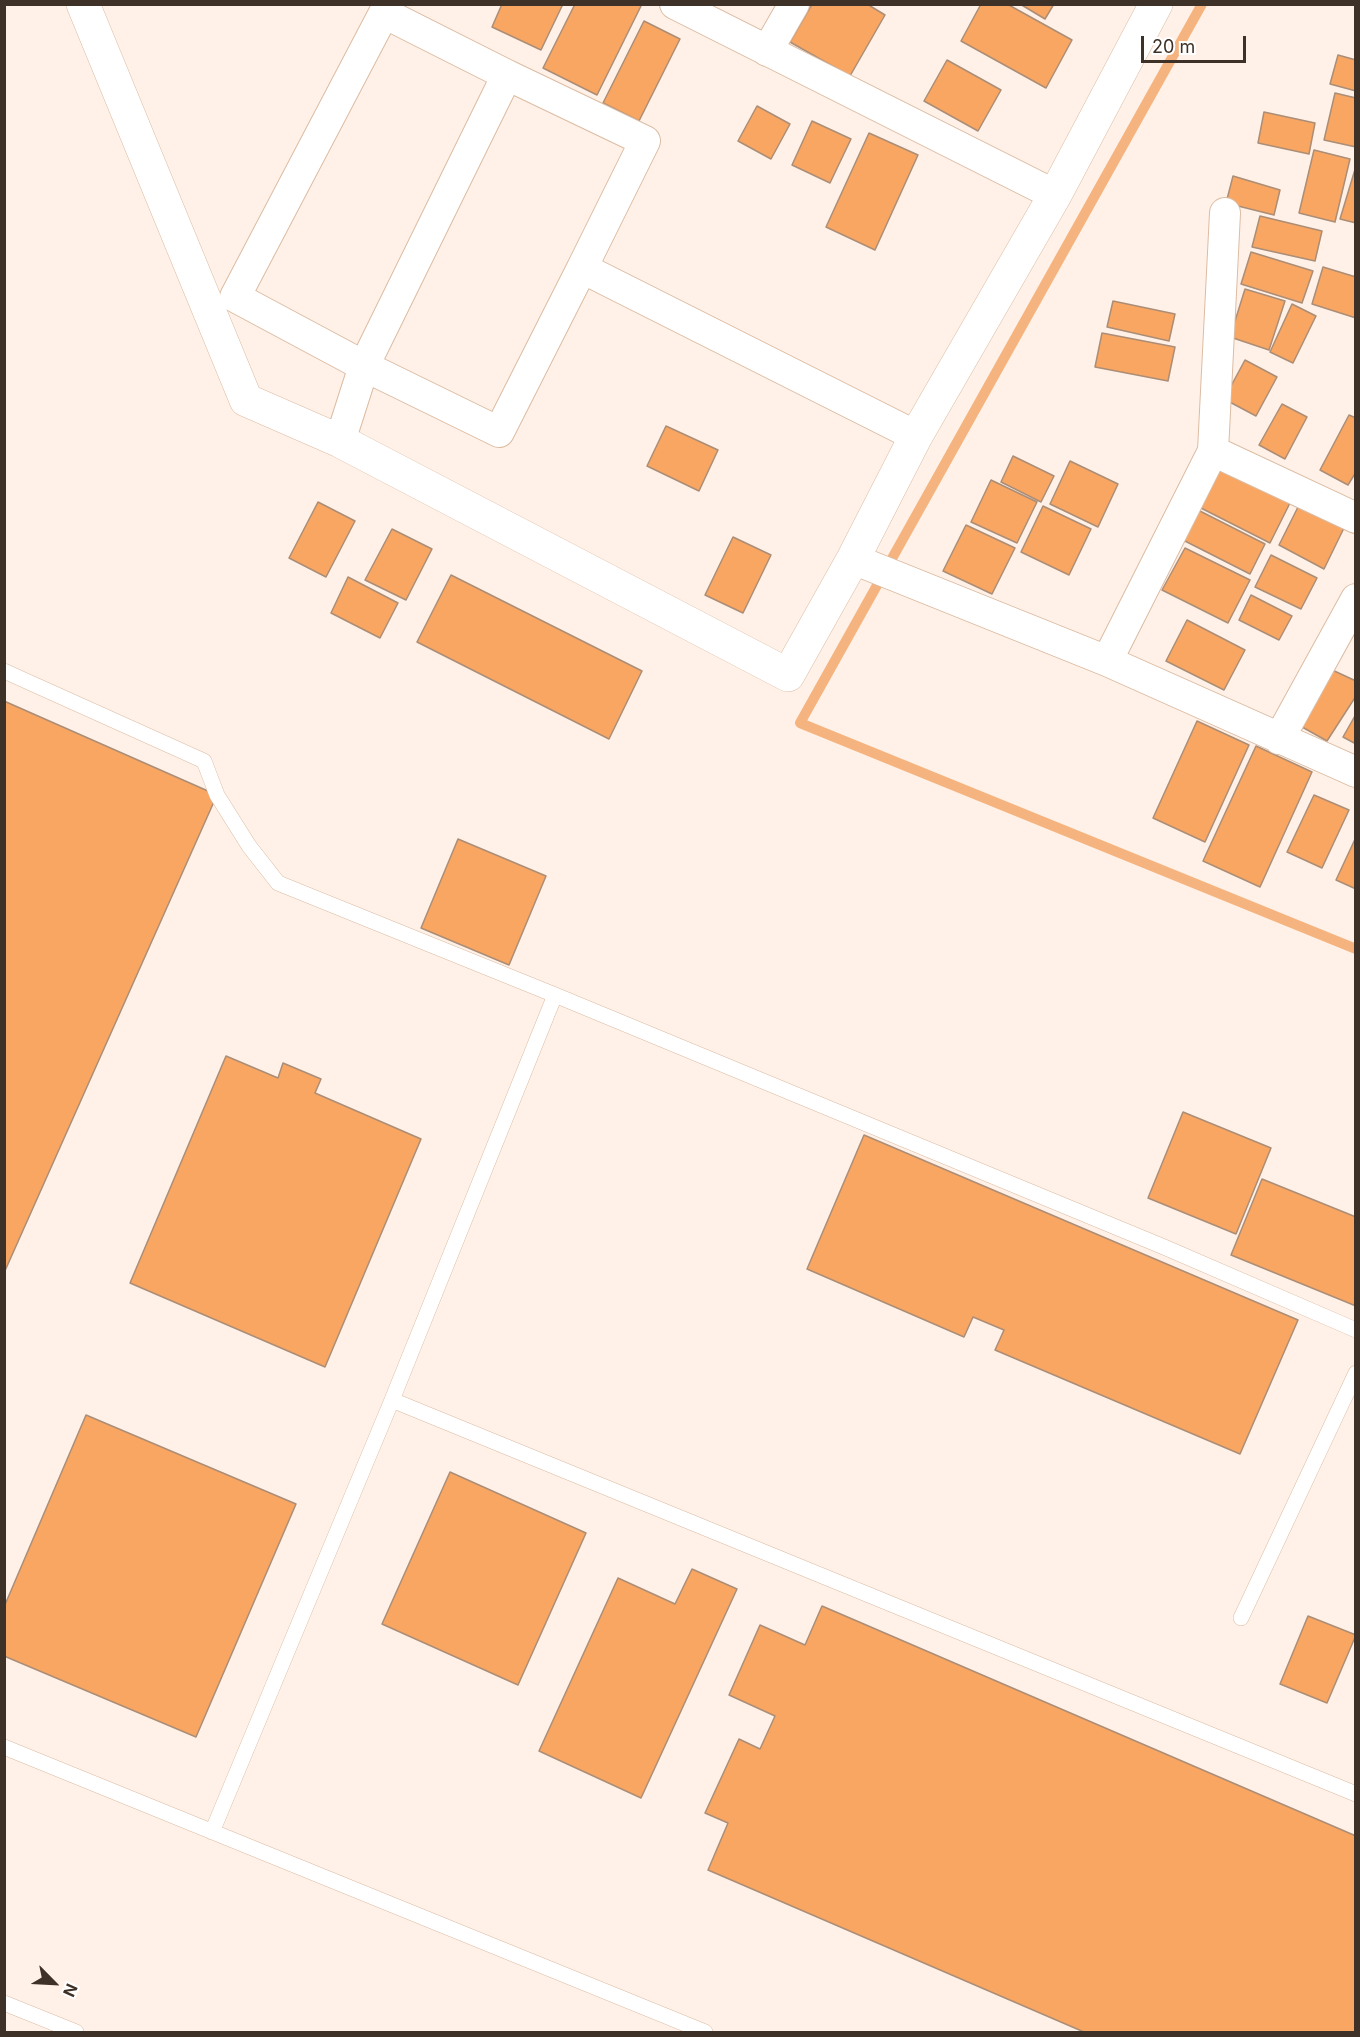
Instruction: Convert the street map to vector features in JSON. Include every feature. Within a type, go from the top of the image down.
[{"type":"street","points":[[83,4],[246,400],[340,441],[788,675],[916,436],[1055,195],[1156,4]]},
{"type":"street","points":[[675,4],[1055,195]]},
{"type":"street","points":[[767,51],[794,4]]},
{"type":"street","points":[[384,13],[507,75],[645,141],[499,432],[364,366],[235,297],[384,13]]},
{"type":"street","points":[[340,441],[364,366],[507,75]]},
{"type":"street","points":[[1107,661],[1214,452],[1226,213]]},
{"type":"street","points":[[582,268],[916,436]]},
{"type":"street","points":[[1214,452],[1356,518]]},
{"type":"street","points":[[852,559],[1107,661],[1356,772]]},
{"type":"street","points":[[1279,739],[1356,599]]},
{"type":"lane","points":[[4,671],[204,760],[217,795],[249,846],[278,883],[555,995],[1216,1269],[1356,1330]]},
{"type":"lane","points":[[212,1832],[392,1400],[555,995]]},
{"type":"lane","points":[[1241,1618],[1356,1373]]},
{"type":"lane","points":[[392,1400],[1356,1794]]},
{"type":"lane","points":[[4,1747],[705,2032]]},
{"type":"lane","points":[[4,2003],[76,2032]]},
{"type":"building","points":[[502,4],[563,4],[541,50],[492,27]]},
{"type":"building","points":[[575,4],[642,4],[597,95],[543,68]]},
{"type":"building","points":[[812,4],[867,4],[885,15],[850,76],[790,42]]},
{"type":"building","points":[[981,4],[1007,4],[1072,40],[1046,88],[961,41]]},
{"type":"building","points":[[1020,4],[1054,4],[1045,19]]},
{"type":"building","points":[[644,21],[680,39],[639,121],[603,103]]},
{"type":"building","points":[[1338,55],[1356,60],[1356,91],[1330,84]]},
{"type":"building","points":[[947,60],[1001,90],[978,131],[924,101]]},
{"type":"building","points":[[1335,93],[1356,98],[1356,147],[1324,140]]},
{"type":"building","points":[[757,106],[790,124],[771,159],[738,141]]},
{"type":"building","points":[[1264,112],[1315,123],[1309,154],[1258,143]]},
{"type":"building","points":[[812,121],[851,139],[830,183],[792,165]]},
{"type":"building","points":[[869,133],[918,155],[875,250],[826,227]]},
{"type":"building","points":[[1314,150],[1350,159],[1335,222],[1299,213]]},
{"type":"building","points":[[1356,166],[1356,223],[1340,219]]},
{"type":"building","points":[[1233,176],[1280,190],[1274,215],[1226,203]]},
{"type":"building","points":[[1260,216],[1322,231],[1315,261],[1252,247]]},
{"type":"building","points":[[1251,252],[1313,271],[1302,303],[1241,284]]},
{"type":"building","points":[[1323,267],[1356,277],[1356,318],[1312,304]]},
{"type":"building","points":[[1245,289],[1285,301],[1269,350],[1230,337]]},
{"type":"building","points":[[1113,301],[1175,314],[1169,341],[1107,327]]},
{"type":"building","points":[[1292,304],[1316,316],[1293,363],[1270,352]]},
{"type":"building","points":[[1102,333],[1175,347],[1168,381],[1095,367]]},
{"type":"building","points":[[1245,360],[1277,377],[1256,416],[1224,399]]},
{"type":"building","points":[[1282,404],[1307,417],[1285,459],[1259,445]]},
{"type":"building","points":[[1349,415],[1356,418],[1356,472],[1348,485],[1320,470]]},
{"type":"building","points":[[666,426],[718,450],[699,491],[647,466]]},
{"type":"building","points":[[1013,456],[1054,476],[1041,502],[1001,482]]},
{"type":"building","points":[[1070,461],[1118,484],[1098,527],[1050,504]]},
{"type":"building","points":[[1212,461],[1291,501],[1270,543],[1191,503]]},
{"type":"building","points":[[991,480],[1037,502],[1017,543],[971,522]]},
{"type":"building","points":[[318,502],[355,521],[326,577],[289,558]]},
{"type":"building","points":[[1299,505],[1344,528],[1324,569],[1279,545]]},
{"type":"building","points":[[1043,506],[1091,529],[1069,575],[1021,552]]},
{"type":"building","points":[[1194,508],[1265,544],[1250,574],[1179,538]]},
{"type":"building","points":[[966,525],[1015,548],[992,594],[943,571]]},
{"type":"building","points":[[392,529],[432,549],[406,600],[365,580]]},
{"type":"building","points":[[733,537],[771,555],[743,613],[705,595]]},
{"type":"building","points":[[1185,548],[1250,580],[1228,623],[1162,590]]},
{"type":"building","points":[[1271,555],[1317,578],[1301,609],[1255,587]]},
{"type":"building","points":[[451,575],[642,671],[609,739],[417,642]]},
{"type":"building","points":[[348,577],[398,603],[380,638],[331,613]]},
{"type":"building","points":[[1251,595],[1292,616],[1279,640],[1239,620]]},
{"type":"building","points":[[1187,620],[1245,650],[1224,690],[1166,661]]},
{"type":"building","points":[[1330,669],[1356,681],[1356,696],[1327,741],[1295,723]]},
{"type":"building","points":[[4,701],[217,795],[4,1273]]},
{"type":"building","points":[[1356,714],[1356,744],[1343,737]]},
{"type":"building","points":[[1197,721],[1249,745],[1205,842],[1153,818]]},
{"type":"building","points":[[1256,746],[1312,772],[1260,887],[1203,861]]},
{"type":"building","points":[[1314,795],[1349,810],[1322,868],[1287,852]]},
{"type":"building","points":[[1356,837],[1356,889],[1336,880]]},
{"type":"building","points":[[458,839],[546,876],[509,965],[421,928]]},
{"type":"building","points":[[226,1056],[278,1078],[283,1063],[321,1079],[315,1093],[421,1139],[325,1367],[130,1283]]},
{"type":"building","points":[[1183,1112],[1271,1148],[1236,1234],[1148,1198]]},
{"type":"building","points":[[864,1135],[1298,1320],[1240,1454],[995,1350],[1004,1330],[973,1317],[964,1337],[807,1269]]},
{"type":"building","points":[[1262,1179],[1356,1217],[1356,1306],[1231,1255]]},
{"type":"building","points":[[86,1415],[296,1504],[196,1737],[4,1656],[4,1607]]},
{"type":"building","points":[[450,1472],[586,1533],[518,1685],[382,1624]]},
{"type":"building","points":[[692,1569],[737,1589],[641,1798],[539,1751],[618,1578],[675,1604]]},
{"type":"building","points":[[822,1606],[1356,1836],[1356,2032],[1084,2032],[708,1870],[728,1823],[705,1813],[739,1739],[760,1749],[775,1716],[729,1695],[760,1625],[805,1645]]},
{"type":"building","points":[[1308,1616],[1356,1635],[1327,1703],[1280,1684]]},
{"type":"waterway","points":[[1202,4],[800,723],[1356,949]]}]
